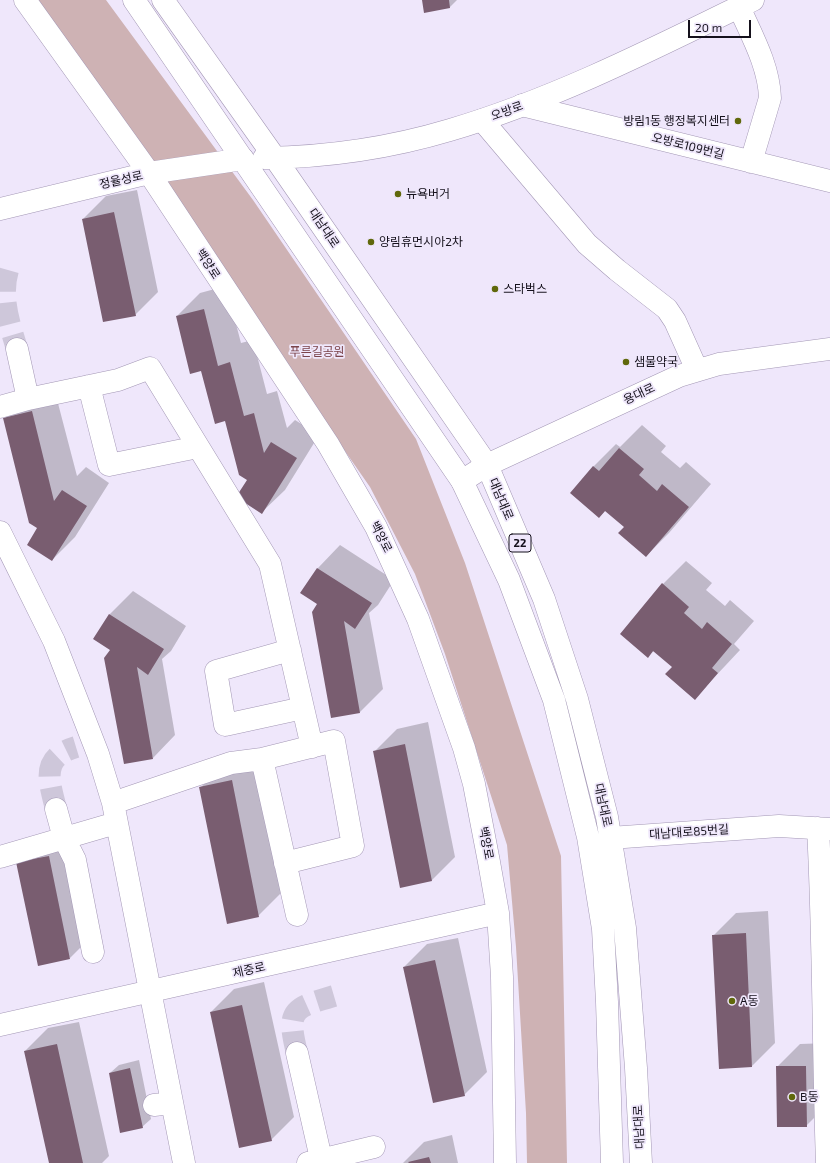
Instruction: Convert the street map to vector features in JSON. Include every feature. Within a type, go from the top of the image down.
[{"type":"main road","name":"백양로","points":[[24,0],[149,173],[328,444],[358,494],[392,558],[418,619],[464,748],[483,827],[498,914],[502,977],[506,1163]]},
{"type":"main road","name":"대남대로","points":[[121,0],[155,29]]},
{"type":"main road","name":"대남대로","points":[[134,0],[462,481],[509,580],[554,700],[588,837],[603,929],[608,1010],[612,1163]]},
{"type":"main road","name":"대남대로","points":[[167,4],[275,158],[486,466],[544,599],[577,698],[607,817],[625,928],[636,1068],[641,1163]]},
{"type":"main road","name":"오방로","points":[[243,159],[275,158],[348,151],[424,136],[482,120],[567,88],[746,4]]},
{"type":"main road","points":[[746,4],[758,50],[767,75],[770,98],[751,162]]},
{"type":"main road","name":"오방로109번길","points":[[522,106],[830,181]]},
{"type":"main road","points":[[482,120],[587,244],[617,270],[667,309],[675,321],[697,370]]},
{"type":"main road","name":"정율성로","points":[[0,208],[149,173],[243,159]]},
{"type":"main road","points":[[17,349],[28,399]]},
{"type":"main road","name":"용대로","points":[[462,481],[486,466],[679,376],[719,364],[753,358],[830,349]]},
{"type":"main road","points":[[0,407],[28,399],[118,380],[150,368],[270,564],[312,747]]},
{"type":"main road","points":[[89,386],[109,465],[198,447]]},
{"type":"main road","points":[[0,532],[54,641],[98,754],[115,813],[152,992],[163,1104],[184,1163]]},
{"type":"main road","points":[[290,650],[216,671],[225,725],[303,708]]},
{"type":"main road","points":[[0,857],[64,838],[115,813],[230,763],[262,759],[334,741],[353,846],[285,863]]},
{"type":"main road","points":[[262,759],[297,915]]},
{"type":"main road","points":[[56,809],[64,838],[75,860],[93,952]]},
{"type":"main road","name":"대남대로85번길","points":[[610,838],[779,826],[824,828],[822,914],[826,1012],[827,1163]]},
{"type":"main road","points":[[588,837],[597,860],[610,838]]},
{"type":"main road","name":"제중로","points":[[0,1025],[498,914]]},
{"type":"main road","points":[[297,1053],[317,1162],[374,1147]]},
{"type":"green space","name":"푸른길공원","points":[[31,0],[106,0],[253,200],[416,439],[465,563],[561,856],[567,1163],[527,1163],[526,1113],[516,947],[507,845],[445,654],[415,574],[370,487]]},
{"type":"building","points":[[422,0],[449,0],[450,8],[424,13]]},
{"type":"building","points":[[114,212],[136,316],[103,322],[82,219]]},
{"type":"building","points":[[204,309],[218,366],[230,362],[244,416],[254,413],[264,453],[271,442],[297,458],[262,514],[236,497],[247,480],[239,475],[225,421],[215,424],[201,371],[190,374],[176,316]]},
{"type":"building","points":[[32,411],[54,501],[62,490],[87,506],[52,561],[27,545],[37,528],[29,523],[3,418]]},
{"type":"building","points":[[619,448],[644,469],[639,475],[657,491],[662,484],[689,507],[646,557],[618,533],[624,527],[605,511],[599,518],[570,493],[593,466],[599,471]]},
{"type":"building","points":[[317,568],[372,603],[355,629],[344,621],[360,713],[331,718],[312,612],[317,604],[300,593]]},
{"type":"building","points":[[662,583],[689,607],[684,613],[702,629],[707,622],[732,644],[712,668],[718,673],[695,700],[665,674],[672,667],[653,651],[648,658],[620,634]]},
{"type":"building","points":[[109,614],[164,649],[148,675],[137,667],[153,759],[124,764],[104,658],[110,650],[93,639]]},
{"type":"building","points":[[405,744],[432,881],[400,888],[373,751]]},
{"type":"building","points":[[232,780],[259,917],[227,924],[199,787]]},
{"type":"building","points":[[49,856],[70,959],[38,966],[16,862]]},
{"type":"building","name":"A동","points":[[746,933],[752,1067],[719,1069],[712,935]]},
{"type":"building","points":[[435,960],[465,1096],[433,1103],[403,967]]},
{"type":"building","points":[[242,1005],[272,1141],[239,1148],[210,1012]]},
{"type":"building","points":[[57,1044],[83,1163],[49,1163],[24,1051]]},
{"type":"building","name":"B동","points":[[776,1066],[806,1066],[807,1127],[777,1127]]},
{"type":"building","points":[[130,1068],[143,1128],[120,1133],[109,1073]]},
{"type":"building","points":[[429,1157],[431,1163],[408,1162]]},
{"type":"tunnel","points":[[8,270],[5,290],[6,310],[17,349]]},
{"type":"tunnel","points":[[56,809],[50,780],[52,764],[57,757],[76,747]]},
{"type":"tunnel","points":[[297,1053],[292,1027],[296,1012],[309,1004],[334,996]]},
{"type":"place","name":"방림1동 행정복지센터","points":[[738,121]]},
{"type":"place","name":"뉴욕버거","points":[[398,194]]},
{"type":"place","name":"양림휴먼시아2차","points":[[371,242]]},
{"type":"place","name":"스타벅스","points":[[495,289]]},
{"type":"place","name":"샘물약국","points":[[626,362]]},
{"type":"place","name":"A동","points":[[732,1001]]},
{"type":"place","name":"B동","points":[[792,1097]]}]
